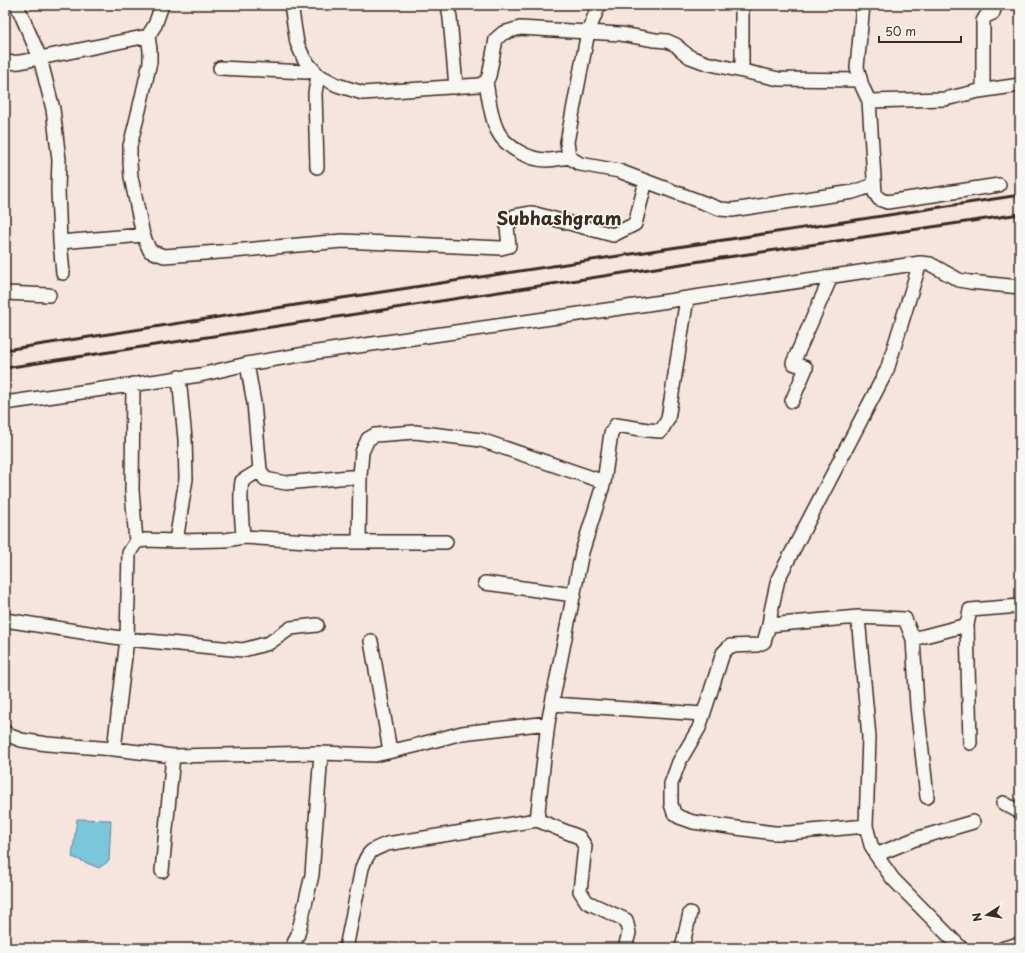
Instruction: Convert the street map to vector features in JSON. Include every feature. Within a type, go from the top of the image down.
[{"type":"street","points":[[17,5],[40,58],[53,109],[59,160],[58,190],[63,273]]},
{"type":"street","points":[[162,5],[155,25],[148,36],[150,62],[140,110],[130,146],[131,177],[143,235],[150,251],[164,256],[342,241],[501,248],[508,246],[507,227],[515,216],[532,213],[613,234],[635,224],[646,181]]},
{"type":"street","points":[[291,5],[297,43],[304,59],[316,73],[337,85],[363,93],[479,85],[486,82]]},
{"type":"street","points":[[448,5],[456,87]]},
{"type":"street","points":[[569,157],[567,142],[588,32],[598,5]]},
{"type":"street","points":[[742,5],[742,71]]},
{"type":"street","points":[[864,5],[857,67],[862,86],[869,101],[874,185],[875,193],[879,199],[887,202],[999,185]]},
{"type":"street","points":[[983,90],[983,21],[986,16],[993,13],[995,5]]},
{"type":"street","points":[[860,80],[779,79],[706,64],[690,57],[676,45],[667,41],[621,34],[520,28],[503,33],[496,39],[489,76],[486,82],[492,117],[497,131],[505,141],[518,152],[539,160],[569,157],[580,164],[619,171],[720,209],[732,210],[853,192],[874,185]]},
{"type":"street","points":[[5,63],[20,62],[148,36]]},
{"type":"street","points":[[220,68],[316,73]]},
{"type":"street","points":[[316,73],[315,93],[317,166]]},
{"type":"street","points":[[869,101],[945,99],[983,90],[1020,85]]},
{"type":"street","points":[[60,242],[143,235]]},
{"type":"street","points":[[866,826],[774,833],[692,822],[679,817],[674,813],[671,784],[679,762],[699,728],[723,653],[730,646],[757,645],[764,642],[770,625],[771,610],[778,579],[887,370],[920,263]]},
{"type":"street","points":[[5,403],[200,375],[247,364],[325,350],[920,263],[930,264],[959,280],[1020,287]]},
{"type":"street","points":[[792,400],[806,368],[793,363],[831,277]]},
{"type":"street","points":[[5,293],[49,295]]},
{"type":"street","points":[[537,820],[548,723],[582,552],[604,482],[611,433],[616,425],[661,431],[668,419],[687,298]]},
{"type":"street","points":[[247,364],[254,403],[260,470],[265,479],[286,483],[360,476]]},
{"type":"street","points":[[176,541],[186,479],[185,438],[179,378]]},
{"type":"street","points":[[114,749],[126,639],[129,553],[136,542],[132,490],[133,384]]},
{"type":"street","points":[[359,541],[362,452],[368,439],[375,435],[415,432],[481,440],[604,482]]},
{"type":"street","points":[[244,537],[240,503],[242,481],[260,470]]},
{"type":"street","points":[[136,542],[145,540],[226,540],[244,537],[325,542],[446,542]]},
{"type":"street","points":[[485,583],[574,595]]},
{"type":"street","points":[[970,743],[967,625],[970,610],[1020,606]]},
{"type":"street","points":[[770,625],[858,617],[905,619],[913,639],[917,706],[927,797]]},
{"type":"street","points":[[858,617],[869,737],[866,826],[871,845],[876,855],[894,879],[962,948]]},
{"type":"street","points":[[5,620],[126,639],[243,650],[269,643],[291,628],[317,625]]},
{"type":"street","points":[[913,639],[967,625]]},
{"type":"street","points":[[371,641],[390,751]]},
{"type":"street","points":[[552,704],[703,714]]},
{"type":"street","points":[[6,735],[21,740],[47,744],[114,749],[172,756],[321,753],[375,755],[462,733],[548,723]]},
{"type":"street","points":[[292,948],[298,934],[312,875],[321,753]]},
{"type":"street","points":[[162,871],[172,756]]},
{"type":"street","points":[[1003,803],[1020,812]]},
{"type":"street","points":[[346,948],[362,868],[366,856],[374,848],[387,844],[537,820],[579,837],[585,846],[580,891],[587,902],[626,920],[629,933],[625,948]]},
{"type":"street","points":[[876,855],[915,839],[974,822]]},
{"type":"street","points":[[682,948],[690,913]]},
{"type":"street","points":[[1004,948],[1019,944]]},
{"type":"water","points":[[77,819],[111,820],[109,861],[99,868],[72,857]]},
{"type":"railway","points":[[5,350],[1020,195]]},
{"type":"railway","points":[[5,368],[714,259],[1020,214]]},
{"type":"district","name":"Subhashgram","points":[[559,217]]}]
